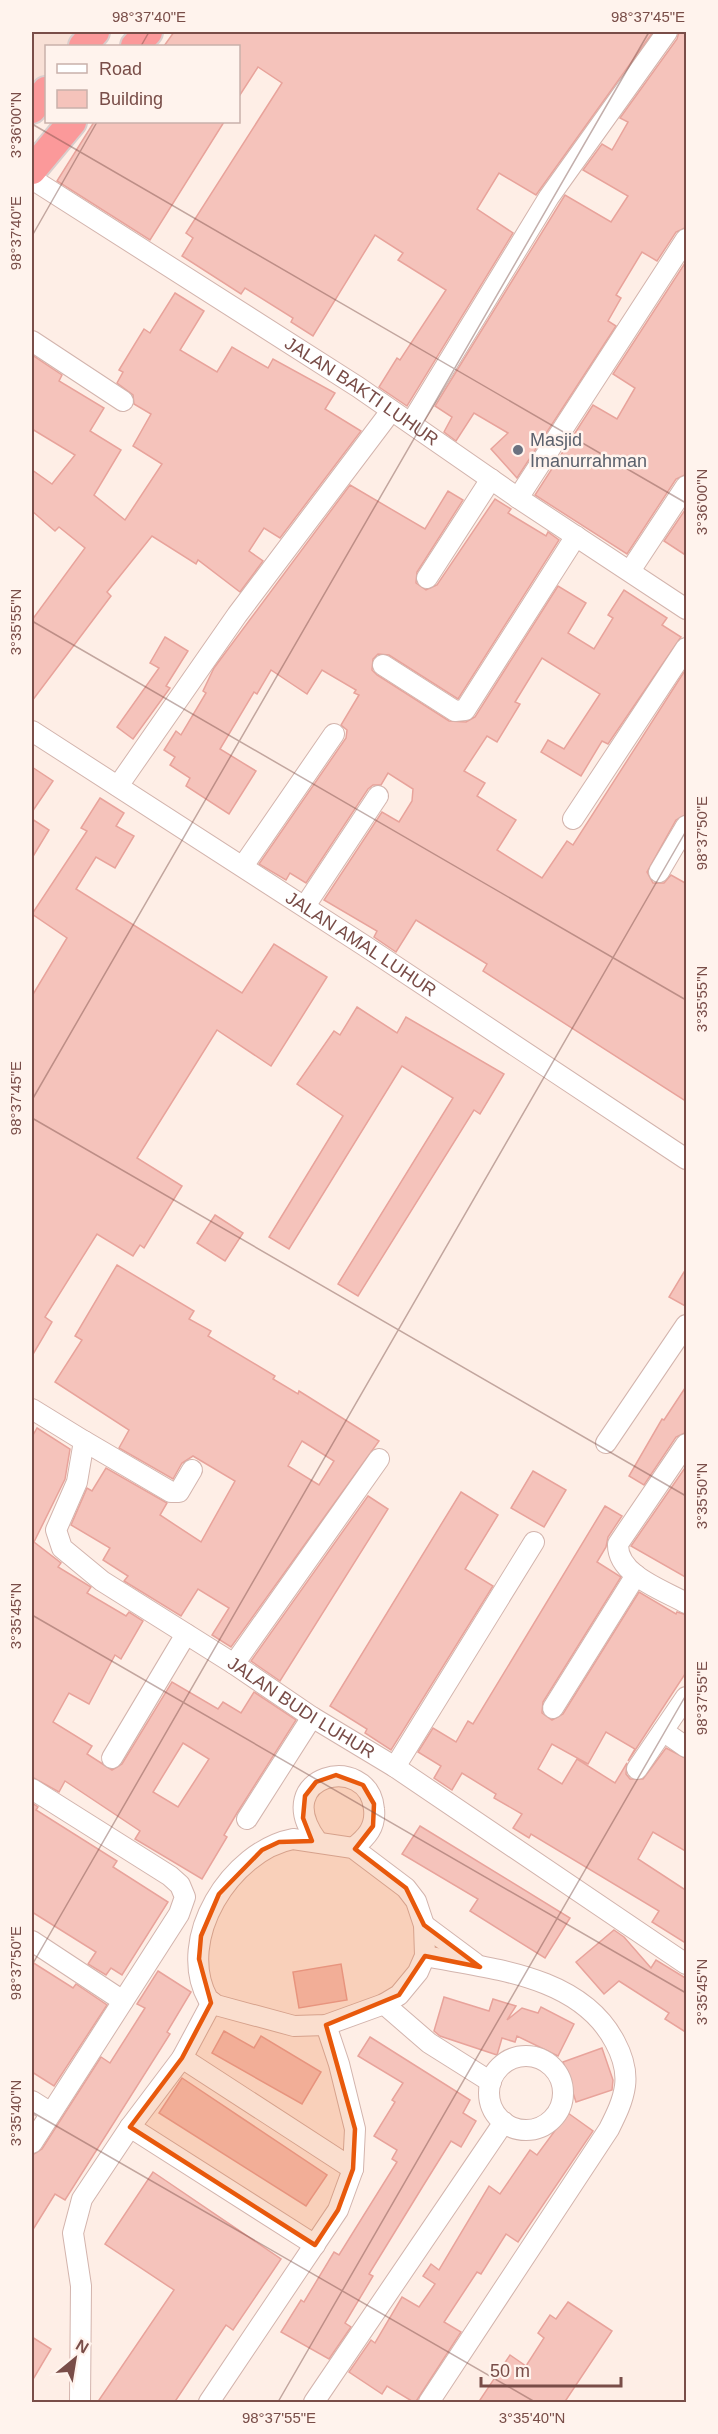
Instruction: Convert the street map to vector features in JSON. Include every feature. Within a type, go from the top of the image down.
[{"type":"highway","points":[[84,45],[95,32]]},
{"type":"highway","points":[[32,109],[45,92]]},
{"type":"highway","points":[[32,170],[71,123]]},
{"type":"street","points":[[411,423],[549,197],[667,32]]},
{"type":"street","name":"JALAN BAKTI LUHUR","points":[[32,179],[348,381],[518,498],[687,609]]},
{"type":"street","points":[[518,498],[687,239]]},
{"type":"street","points":[[32,341],[123,401]]},
{"type":"street","points":[[118,786],[237,615],[391,411]]},
{"type":"street","points":[[427,578],[491,479]]},
{"type":"street","points":[[630,571],[687,486]]},
{"type":"street","points":[[383,665],[456,711],[465,710],[576,536]]},
{"type":"street","points":[[573,819],[646,705],[687,648]]},
{"type":"street","name":"JALAN AMAL LUHUR","points":[[32,731],[305,906],[687,1159]]},
{"type":"street","points":[[243,866],[334,734]]},
{"type":"street","points":[[305,906],[378,796]]},
{"type":"street","points":[[659,872],[687,826]]},
{"type":"street","points":[[606,1443],[687,1325]]},
{"type":"street","points":[[32,1409],[171,1492],[179,1492],[192,1470]]},
{"type":"street","name":"JALAN BUDI LUHUR","points":[[84,1441],[77,1482],[56,1530],[62,1548],[102,1581],[234,1664],[312,1717],[395,1767],[687,1964]]},
{"type":"street","points":[[687,1444],[618,1544],[620,1559],[636,1575],[687,1603]]},
{"type":"street","points":[[234,1664],[379,1459]]},
{"type":"street","points":[[395,1767],[534,1542]]},
{"type":"street","points":[[553,1708],[636,1575]]},
{"type":"street","points":[[112,1758],[186,1634]]},
{"type":"street","points":[[637,1769],[687,1697]]},
{"type":"street","points":[[247,1819],[312,1717]]},
{"type":"street","points":[[663,1731],[687,1748]]},
{"type":"street","points":[[317,1841],[303,1818],[305,1796],[316,1782],[325,1777],[336,1775],[350,1777],[363,1785],[370,1793],[375,1816],[369,1833],[353,1848]]},
{"type":"street","points":[[32,1789],[158,1867],[180,1885],[185,1897],[179,1914],[32,2143]]},
{"type":"street","points":[[293,1839],[317,1841],[342,1848],[353,1848],[406,1888],[416,1901],[424,1925],[425,1956],[418,1972],[399,1995],[384,2004],[326,2025],[294,2026],[212,2002],[206,1996],[202,1979],[200,1947],[208,1914],[219,1894],[247,1863],[270,1846],[293,1839]]},
{"type":"street","points":[[424,1925],[480,1967]]},
{"type":"street","points":[[32,1941],[123,2001]]},
{"type":"street","points":[[425,1956],[551,1985],[576,1998],[602,2019],[620,2051],[625,2066],[626,2085],[622,2102],[609,2129],[429,2403]]},
{"type":"street","points":[[80,2403],[81,2286],[74,2233],[82,2199],[130,2127],[182,2058],[212,2002]]},
{"type":"street","points":[[384,2004],[429,2043],[491,2082]]},
{"type":"street","points":[[209,2403],[338,2210],[353,2169],[355,2129],[339,2064],[326,2025]]},
{"type":"street","points":[[522,2056],[541,2059],[549,2063],[561,2079],[563,2098],[556,2115],[549,2122],[531,2129],[512,2127],[504,2122],[492,2106],[491,2082],[504,2063],[522,2056]]},
{"type":"street","points":[[182,2058],[353,2169]]},
{"type":"street","points":[[32,2101],[51,2113]]},
{"type":"street","points":[[314,2403],[504,2122]]},
{"type":"street","points":[[130,2127],[315,2245]]},
{"type":"highlighted area","points":[[336,1775],[363,1785],[374,1804],[373,1826],[355,1849],[406,1888],[424,1925],[480,1967],[425,1956],[399,1995],[326,2025],[355,2129],[353,2169],[338,2210],[315,2245],[130,2127],[182,2058],[211,2003],[199,1959],[201,1936],[219,1894],[262,1850],[279,1842],[312,1841],[303,1818],[305,1796],[316,1782]]},
{"type":"shaded area","points":[[32,32],[80,32],[70,45],[45,45],[45,78],[32,98]]},
{"type":"building","points":[[174,32],[653,32],[536,195],[499,173],[477,209],[513,233],[407,406],[379,387],[397,358],[400,360],[446,290],[398,260],[403,253],[375,235],[313,336],[291,322],[293,318],[245,288],[241,294],[182,256],[193,238],[186,233],[282,83],[258,67],[240,95],[240,45],[165,45]]},
{"type":"building","points":[[679,32],[687,32],[687,227],[676,232],[657,261],[642,252],[616,295],[621,298],[608,321],[616,326],[517,478],[491,449],[508,433],[474,413],[456,441],[444,432],[452,417],[435,406],[565,195],[611,222],[628,196],[583,170],[602,144],[612,150],[628,122],[620,118],[677,39]]},
{"type":"building","points":[[93,123],[223,123],[150,240],[57,181]]},
{"type":"building","points":[[687,260],[687,474],[676,479],[627,554],[535,495],[593,405],[617,419],[635,388],[613,374]]},
{"type":"building","points":[[175,293],[204,311],[180,350],[217,372],[232,347],[268,368],[273,359],[335,393],[325,409],[361,431],[280,538],[264,528],[249,551],[263,561],[240,592],[198,560],[196,564],[152,536],[107,592],[111,596],[32,701],[32,620],[85,548],[59,527],[55,531],[32,511],[32,470],[52,484],[75,455],[32,429],[32,355],[62,375],[59,381],[104,408],[90,431],[121,450],[94,495],[125,520],[162,464],[133,446],[151,414],[134,404],[133,395],[117,383],[123,372],[119,370],[144,329],[150,333]]},
{"type":"building","points":[[350,485],[425,529],[448,491],[463,500],[417,572],[416,583],[426,590],[437,585],[495,499],[511,509],[508,513],[546,536],[548,532],[559,540],[458,699],[389,655],[378,654],[373,659],[372,670],[377,675],[449,721],[466,722],[475,717],[558,586],[586,603],[568,633],[594,649],[613,618],[608,615],[624,590],[667,618],[662,625],[681,637],[608,744],[602,741],[581,776],[541,752],[548,740],[564,749],[600,694],[542,658],[515,702],[520,704],[497,742],[487,736],[464,771],[485,783],[477,796],[516,820],[497,850],[542,878],[567,841],[573,845],[684,672],[687,674],[687,814],[676,820],[647,872],[653,883],[664,883],[671,875],[687,884],[687,1102],[483,971],[487,964],[416,920],[396,952],[374,937],[377,931],[324,900],[382,812],[399,822],[412,801],[413,789],[388,773],[381,785],[373,785],[368,789],[306,883],[290,873],[286,880],[259,864],[346,738],[347,730],[341,725],[359,695],[354,693],[356,690],[322,670],[307,694],[271,670],[257,694],[254,692],[220,749],[256,771],[229,814],[186,786],[190,778],[170,765],[175,757],[164,750],[176,731],[181,735],[206,693],[203,691],[214,668]]},
{"type":"building","points":[[687,507],[687,556],[664,541]]},
{"type":"building","points":[[165,637],[188,651],[166,686],[170,688],[133,739],[117,727],[159,668],[150,663]]},
{"type":"building","points":[[32,767],[53,781],[32,812]]},
{"type":"building","points":[[100,798],[124,813],[116,826],[134,836],[115,868],[96,857],[76,889],[242,993],[274,944],[327,977],[271,1066],[217,1030],[137,1158],[182,1186],[144,1248],[140,1245],[133,1256],[97,1234],[45,1317],[52,1322],[32,1356],[32,996],[67,938],[32,914],[87,831],[81,828]]},
{"type":"building","points":[[32,819],[49,830],[32,858]]},
{"type":"building","points":[[357,1007],[397,1033],[406,1017],[504,1074],[480,1114],[474,1110],[358,1296],[338,1284],[453,1098],[402,1066],[289,1249],[269,1237],[343,1116],[297,1084],[334,1031],[340,1035]]},
{"type":"building","points":[[215,1215],[243,1233],[225,1261],[197,1243]]},
{"type":"building","points":[[117,1265],[194,1311],[189,1319],[211,1331],[208,1336],[275,1376],[273,1379],[298,1394],[299,1391],[379,1441],[231,1647],[212,1635],[229,1608],[198,1589],[181,1616],[124,1581],[128,1576],[103,1560],[110,1548],[71,1525],[87,1488],[92,1491],[106,1468],[167,1503],[160,1515],[201,1542],[235,1481],[193,1456],[182,1463],[173,1479],[119,1448],[129,1430],[55,1382],[82,1340],[75,1336]],"holes":[[[302,1441],[334,1461],[319,1485],[288,1466]]]},
{"type":"building","points":[[687,1267],[687,1307],[669,1297]]},
{"type":"building","points":[[687,1385],[687,1432],[676,1437],[644,1485],[629,1476],[662,1419],[664,1420]]},
{"type":"building","points":[[37,1428],[70,1449],[65,1479],[34,1542],[61,1563],[58,1567],[91,1587],[87,1593],[126,1616],[129,1612],[143,1621],[121,1659],[115,1655],[89,1704],[69,1693],[53,1722],[92,1746],[87,1754],[112,1770],[122,1764],[172,1682],[218,1709],[223,1702],[241,1713],[254,1692],[296,1720],[237,1813],[224,1835],[227,1837],[202,1879],[135,1839],[140,1831],[65,1781],[59,1792],[32,1777],[32,1437]],"holes":[[[183,1743],[209,1759],[178,1807],[153,1792]]]},
{"type":"building","points":[[687,1465],[687,1578],[631,1546]]},
{"type":"building","points":[[533,1471],[566,1490],[544,1527],[511,1508]]},
{"type":"building","points":[[461,1492],[498,1515],[465,1569],[493,1586],[391,1750],[365,1733],[367,1729],[330,1706]]},
{"type":"building","points":[[368,1496],[388,1509],[280,1681],[251,1661]]},
{"type":"building","points":[[605,1506],[622,1516],[608,1537],[606,1547],[597,1562],[621,1577],[543,1702],[542,1713],[552,1720],[563,1714],[639,1592],[676,1614],[677,1612],[687,1615],[687,1671],[628,1761],[635,1749],[606,1732],[588,1764],[552,1744],[538,1769],[562,1784],[577,1759],[615,1783],[627,1763],[626,1774],[630,1779],[643,1779],[666,1748],[687,1759],[687,1852],[653,1832],[638,1859],[687,1891],[687,1944],[652,1922],[659,1911],[531,1834],[529,1838],[513,1828],[522,1814],[494,1798],[496,1794],[462,1773],[452,1790],[434,1778],[441,1766],[418,1752],[433,1728],[456,1742],[468,1721],[473,1724]]},
{"type":"building","points":[[32,1803],[38,1807],[36,1810],[117,1861],[113,1867],[168,1902],[122,1975],[111,1968],[106,1975],[88,1964],[96,1952],[32,1912]]},
{"type":"building","points":[[420,1826],[570,1918],[545,1958],[470,1911],[478,1899],[402,1854]]},
{"type":"building","points":[[614,1930],[624,1937],[651,1968],[656,1960],[687,1979],[687,2033],[665,2019],[669,2013],[619,1981],[604,1994],[576,1962]]},
{"type":"building","points":[[32,1962],[73,1988],[76,1984],[107,2005],[54,2086],[32,2072]]},
{"type":"building","points":[[341,1964],[347,2000],[299,2008],[293,1972]]},
{"type":"building","points":[[158,1971],[191,1992],[167,2032],[170,2034],[65,2200],[55,2194],[32,2231],[32,2155],[42,2149],[101,2057],[110,2063],[145,2008],[137,2004]]},
{"type":"building","points":[[444,1997],[489,2011],[493,1999],[516,2006],[507,2020],[522,2008],[538,2013],[541,2007],[574,2024],[558,2056],[517,2036],[515,2042],[502,2038],[497,2055],[440,2036],[434,2031]]},
{"type":"building","points":[[224,2031],[254,2048],[261,2036],[321,2072],[302,2104],[212,2053]]},
{"type":"building","points":[[370,2037],[470,2100],[463,2113],[476,2121],[461,2147],[451,2141],[423,2186],[369,2274],[373,2276],[345,2323],[351,2327],[329,2359],[281,2332],[301,2300],[304,2302],[334,2252],[339,2255],[397,2162],[392,2159],[397,2150],[374,2136],[395,2102],[392,2100],[403,2083],[358,2056]]},
{"type":"building","points":[[602,2048],[613,2080],[612,2090],[576,2102],[563,2062]]},
{"type":"building","points":[[182,2078],[327,2175],[306,2206],[159,2113]]},
{"type":"building","points":[[568,2113],[593,2131],[518,2242],[506,2234],[481,2274],[477,2272],[444,2322],[461,2332],[415,2403],[387,2386],[382,2394],[349,2372],[371,2340],[375,2343],[402,2297],[419,2307],[435,2284],[423,2276],[431,2264],[439,2270],[489,2186],[500,2194],[530,2150],[537,2155]]},
{"type":"building","points":[[153,2172],[281,2259],[233,2330],[226,2325],[174,2403],[97,2403],[174,2290],[105,2244]]},
{"type":"building","points":[[568,2302],[612,2331],[564,2403],[478,2403],[510,2355],[526,2366],[544,2338],[538,2333],[550,2315],[556,2319]]},
{"type":"building","points":[[32,2337],[51,2349],[32,2381]]},
{"type":"place","name":"Masjid Imanurrahman","points":[[518,450]]}]
